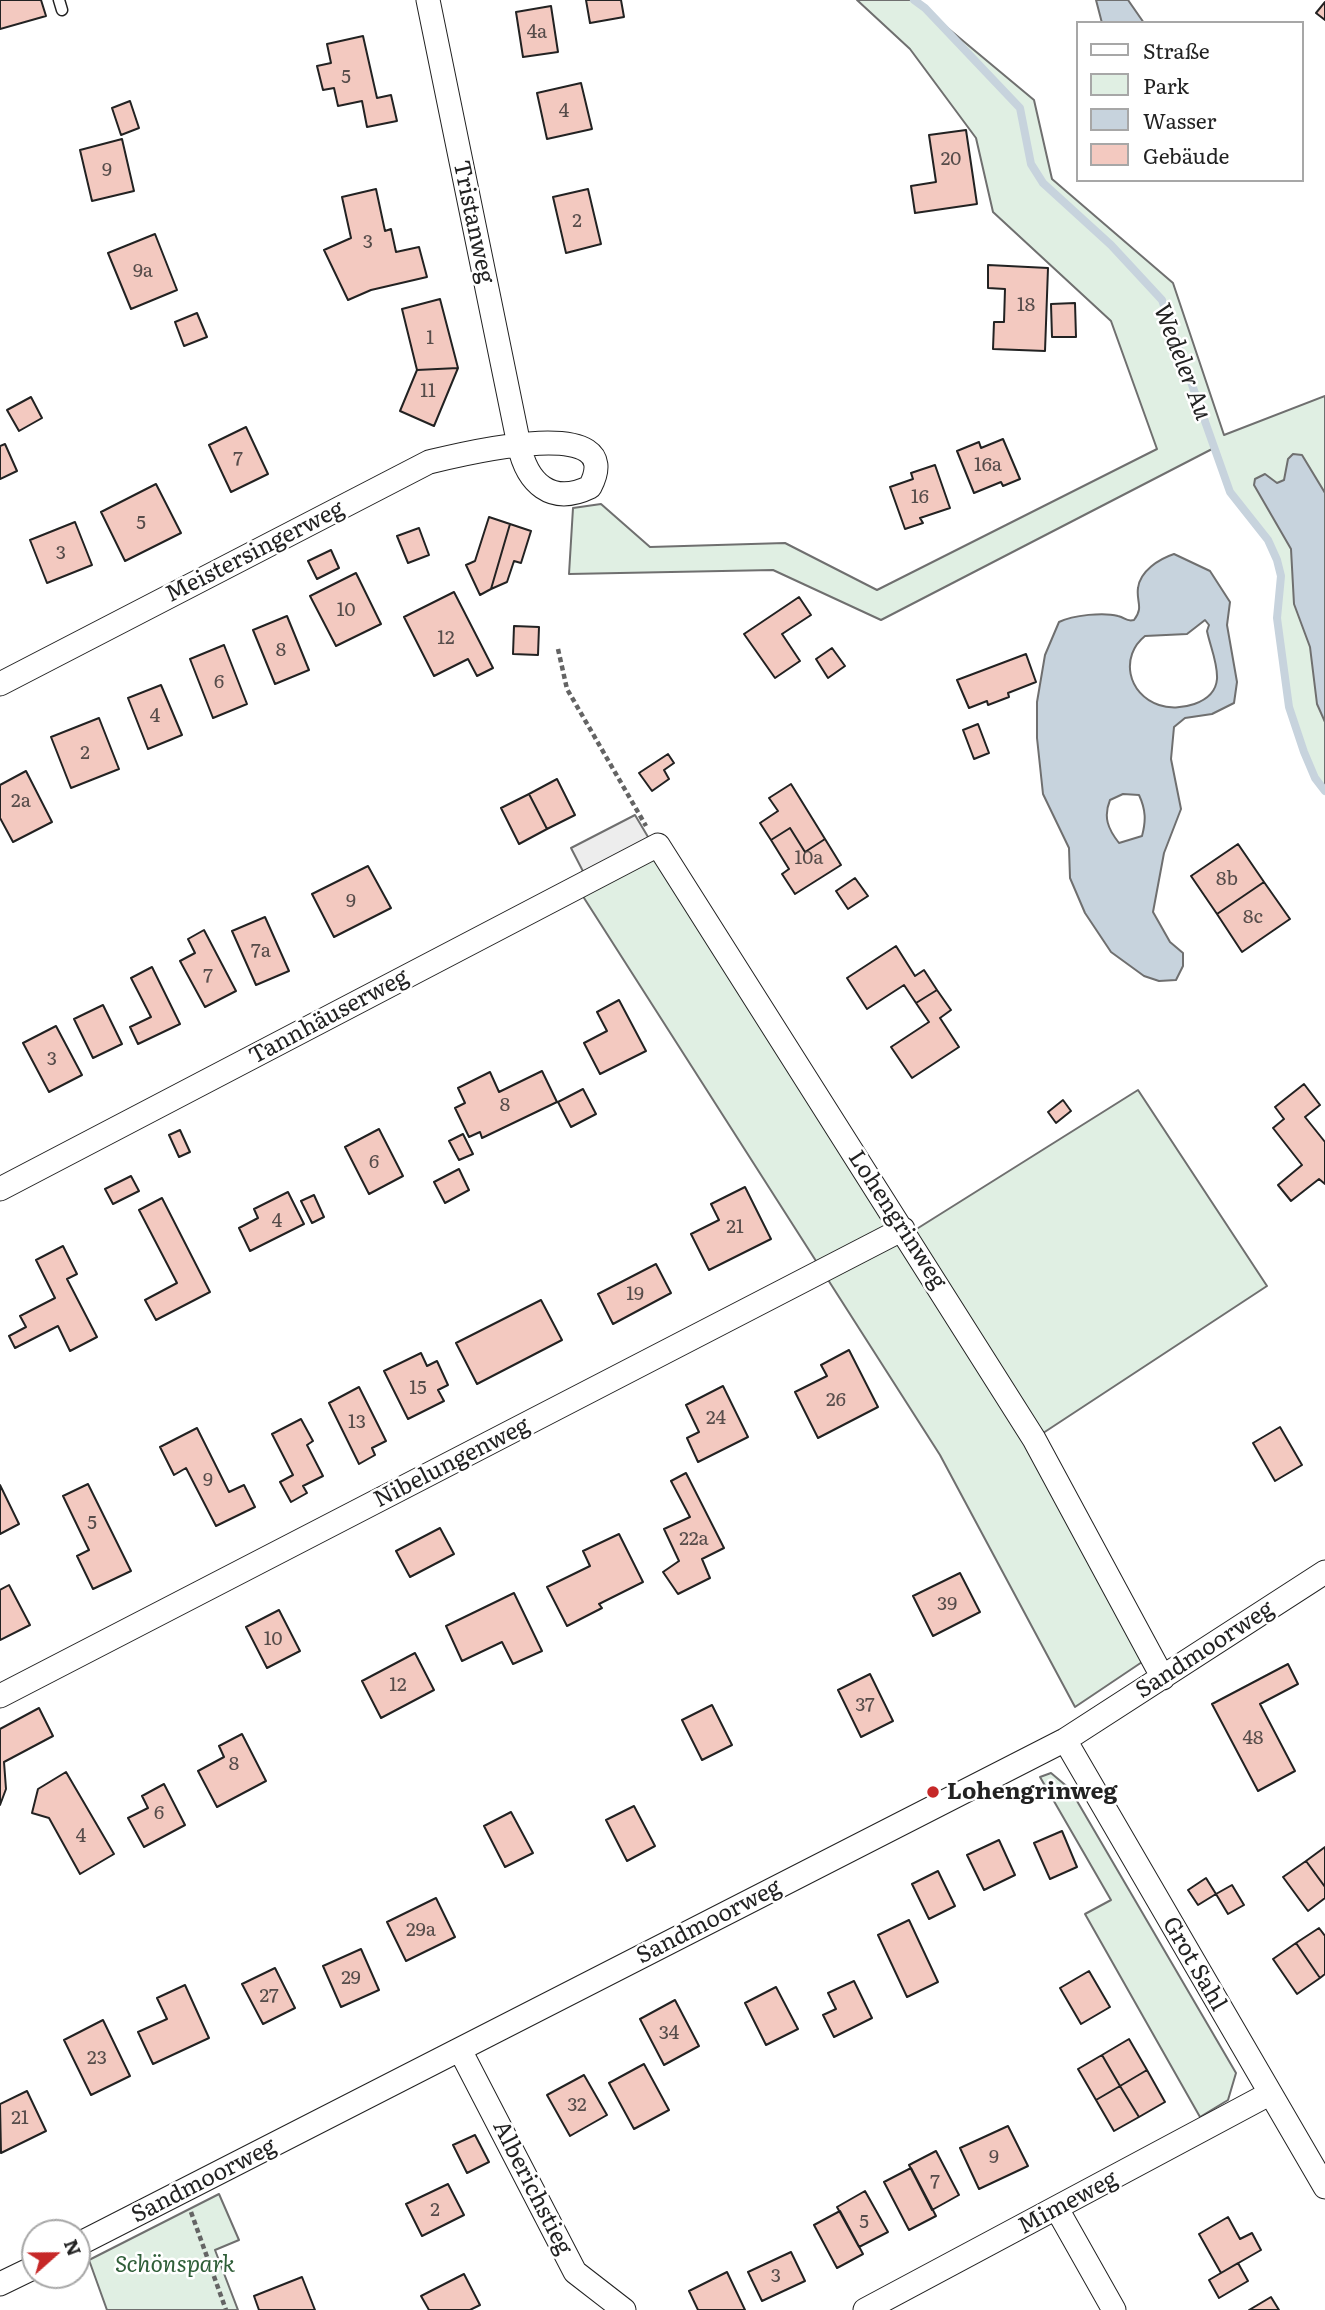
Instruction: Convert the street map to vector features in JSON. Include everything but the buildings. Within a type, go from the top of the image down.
[{"type":"street","name":"Tristanweg","points":[[428,0],[519,445]]},
{"type":"street","name":"Meistersingerweg","points":[[0,684],[429,462],[473,451],[519,445]]},
{"type":"street","name":"Tannhäuserweg","points":[[0,1189],[658,845]]},
{"type":"street","name":"Lohengrinweg","points":[[658,845],[1034,1439],[1163,1678]]},
{"type":"street","name":"Nibelungenweg","points":[[0,1696],[903,1229]]},
{"type":"street","name":"Sandmoorweg","points":[[91,2238],[1065,1740],[1325,1572]]},
{"type":"street","name":"Grot Sahl","points":[[1065,1740],[1325,2187]]},
{"type":"street","name":"Alberichstieg","points":[[460,2050],[575,2272],[624,2310]]},
{"type":"street","name":"Mimeweg","points":[[865,2310],[1269,2094]]},
{"type":"street","points":[[1057,2209],[1114,2310]]},
{"type":"street","points":[[0,2284],[21,2274]]},
{"type":"path","points":[[558,649],[567,690],[658,845]]},
{"type":"path","points":[[184,2192],[226,2310]]},
{"type":"green space","points":[[857,0],[914,0],[1034,100],[1052,179],[1173,283],[1224,435],[1325,396],[1325,791],[1314,777],[1305,757],[1284,682],[1277,617],[1281,581],[1276,557],[1265,538],[1233,498],[1214,448],[881,620],[773,570],[569,574],[573,508],[601,504],[650,547],[785,543],[877,590],[1157,449],[1111,321],[993,212],[976,138],[910,49]]},
{"type":"green space","points":[[658,845],[907,1235],[1138,1090],[1267,1286],[1034,1439],[1151,1656],[1075,1707],[940,1455],[577,887]]},
{"type":"green space","points":[[1051,1773],[1070,1789],[1236,2073],[1228,2100],[1200,2117],[1085,1914],[1111,1900],[1040,1777]]},
{"type":"green space","name":"Schönspark","points":[[219,2194],[239,2240],[215,2250],[238,2310],[107,2310],[91,2259]]},
{"type":"shaded area","points":[[635,815],[654,847],[588,881],[571,848]]},
{"type":"water","points":[[1096,0],[1128,0],[1143,21],[1101,21]]},
{"type":"water","points":[[1293,454],[1302,455],[1325,493],[1325,722],[1317,704],[1310,647],[1294,604],[1291,549],[1254,485],[1255,479],[1265,474],[1277,483],[1284,480],[1288,459]]},
{"type":"water","points":[[1174,554],[1210,571],[1230,602],[1227,625],[1237,682],[1234,703],[1212,714],[1185,718],[1174,727],[1171,759],[1181,809],[1164,853],[1153,912],[1170,942],[1183,953],[1183,966],[1176,980],[1159,981],[1144,976],[1111,952],[1085,913],[1070,878],[1069,848],[1043,794],[1037,738],[1037,702],[1045,655],[1059,622],[1097,614],[1134,620],[1139,611],[1138,588],[1142,576],[1151,566]],"holes":[[[1205,620],[1209,625],[1207,631],[1217,673],[1215,688],[1203,700],[1185,706],[1167,707],[1148,700],[1134,684],[1131,674],[1130,664],[1137,644],[1145,636],[1187,634]],[[1123,794],[1139,795],[1145,820],[1142,836],[1119,843],[1109,828],[1107,812],[1110,800]]]},
{"type":"waterway","name":"Wedeler Au","points":[[914,0],[925,8],[1020,108],[1031,164],[1043,183],[1111,245],[1162,300],[1230,492],[1268,540],[1277,560],[1281,576],[1277,618],[1289,707],[1315,778],[1325,791]]},
{"type":"place","name":"Lohengrinweg","points":[[933,1792]]}]
